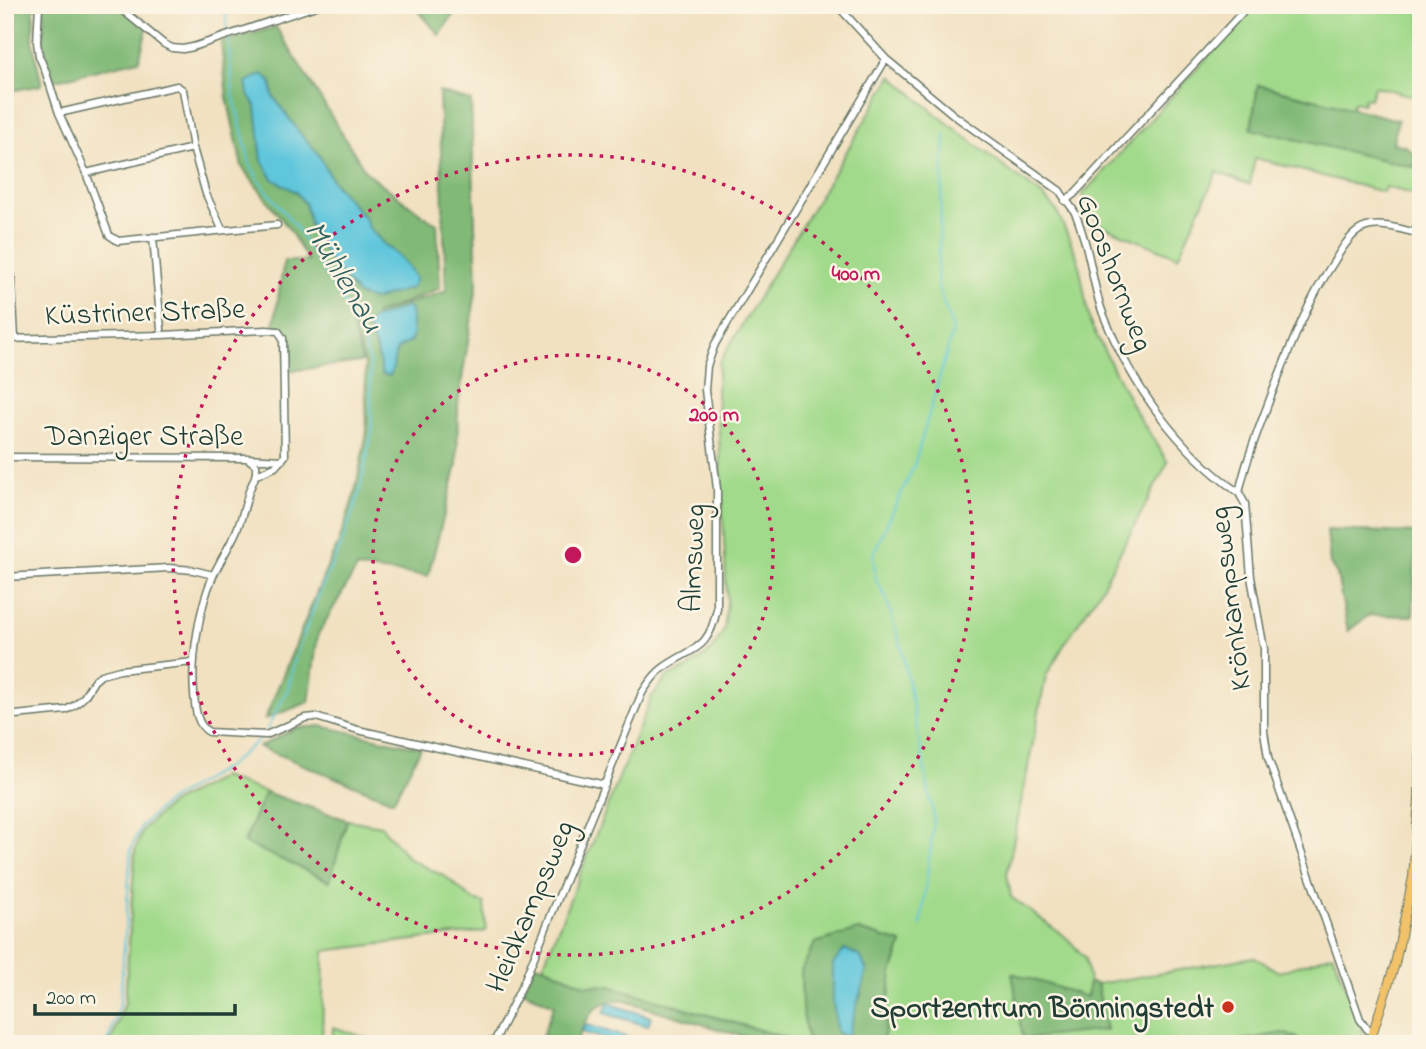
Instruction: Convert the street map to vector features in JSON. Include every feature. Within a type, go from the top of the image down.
[{"type":"main road","points":[[1369,1044],[1395,964],[1417,877],[1421,691]]},
{"type":"street","points":[[39,5],[39,56],[59,113],[86,173],[109,235],[118,241],[277,225]]},
{"type":"street","points":[[116,5],[164,44],[183,49],[228,37],[319,5]]},
{"type":"street","points":[[1065,201],[1249,5]]},
{"type":"street","name":"Gooshornweg","points":[[841,7],[886,59],[955,116],[1060,191],[1074,213],[1084,240],[1103,313],[1121,356],[1149,403],[1196,456],[1239,493]]},
{"type":"street","name":"Almsweg","points":[[605,785],[642,693],[651,678],[663,667],[695,650],[708,637],[714,625],[717,609],[717,489],[705,390],[707,366],[715,344],[886,59]]},
{"type":"street","points":[[59,113],[177,86],[183,90],[193,148],[206,194],[222,229]]},
{"type":"street","points":[[86,173],[193,148]]},
{"type":"street","name":"Krönkampsweg","points":[[1373,1032],[1368,1030],[1360,1018],[1268,758],[1264,731],[1264,649],[1251,576],[1245,504],[1239,493],[1251,450],[1278,379],[1302,321],[1327,271],[1358,231],[1371,225],[1421,234]]},
{"type":"street","points":[[153,237],[161,329]]},
{"type":"street","points":[[5,241],[12,279],[15,339]]},
{"type":"street","name":"Küstriner Straße","points":[[5,339],[278,331],[283,338],[285,450],[282,460]]},
{"type":"street","name":"Danziger Straße","points":[[5,457],[282,460]]},
{"type":"street","points":[[247,458],[256,465],[256,475],[237,529],[213,575],[193,662],[196,712],[203,729],[209,732],[265,735],[305,718],[316,717],[358,730],[605,785]]},
{"type":"street","points":[[256,475],[275,467],[282,460]]},
{"type":"street","points":[[5,577],[169,568],[213,575]]},
{"type":"street","points":[[5,716],[66,710],[84,697],[101,675],[120,670],[193,662]]},
{"type":"street","name":"Heidkampsweg","points":[[494,1044],[523,984],[605,785]]},
{"type":"green space","points":[[5,5],[34,5],[33,45],[42,85],[5,92]]},
{"type":"green space","points":[[44,5],[126,5],[148,25],[139,60],[52,81],[43,43]]},
{"type":"green space","points":[[414,5],[460,5],[439,35]]},
{"type":"green space","points":[[1255,5],[1421,5],[1421,98],[1374,86],[1370,99],[1365,98],[1363,104],[1354,102],[1351,108],[1258,85],[1251,128],[1421,169],[1421,196],[1385,187],[1383,192],[1255,158],[1250,185],[1217,172],[1178,257],[1100,225],[1082,195]]},
{"type":"green space","points":[[276,27],[366,172],[437,224],[440,288],[374,315],[446,291],[439,92],[471,101],[477,285],[458,404],[457,465],[428,576],[357,568],[318,634],[309,702],[265,719],[339,542],[355,493],[367,432],[365,365],[352,325],[362,362],[288,371],[287,332],[274,324],[284,261],[308,261],[289,229],[242,167],[227,97],[221,42]],"holes":[[[271,82],[273,96],[319,155],[333,182],[365,218],[369,228],[401,258],[311,227],[305,204],[296,192],[273,179],[262,161],[256,106]],[[367,327],[399,346],[382,374],[377,351]]]},
{"type":"green space","points":[[892,76],[936,114],[1042,195],[1057,211],[1078,259],[1090,323],[1134,409],[1168,462],[1101,589],[1046,676],[1007,874],[1011,897],[1068,939],[1085,958],[1089,982],[1087,997],[1106,1030],[1097,984],[1254,957],[1279,972],[1333,954],[1364,1034],[1360,1044],[883,1044],[892,973],[902,944],[858,930],[815,943],[801,971],[802,1007],[808,1044],[610,986],[585,985],[543,966],[652,696],[667,677],[688,668],[711,651],[724,630],[727,602],[717,391],[719,363]]},
{"type":"green space","points":[[1258,85],[1398,120],[1393,143],[1405,146],[1416,156],[1414,167],[1251,129]]},
{"type":"green space","points":[[1327,530],[1416,533],[1413,616],[1369,615],[1348,631],[1337,575],[1330,564]]},
{"type":"green space","points":[[321,726],[421,748],[393,801],[259,747],[296,728]]},
{"type":"green space","points":[[222,777],[265,792],[244,842],[329,881],[347,820],[381,826],[409,859],[446,877],[473,900],[484,903],[486,931],[324,951],[322,1044],[108,1044],[125,1003],[135,851],[143,829],[170,804]]},
{"type":"green space","points":[[265,792],[347,820],[330,881],[244,843]]},
{"type":"green space","points":[[858,930],[902,943],[892,973],[883,1044],[808,1044],[802,1007],[801,971],[815,943]],"holes":[[[833,964],[867,971],[859,1000],[833,1002]]]},
{"type":"green space","points":[[535,964],[585,985],[610,986],[806,1044],[768,1044],[622,1000],[597,1007],[587,1019],[576,1044],[539,1044],[554,1005],[523,991]]},
{"type":"green space","points":[[1012,973],[1087,997],[1089,982],[1097,984],[1106,1030],[1023,1039]]},
{"type":"green space","points":[[333,1027],[385,1044],[332,1044]]},
{"type":"green space","points":[[1282,1033],[1297,1038],[1295,1044],[1222,1044]]},
{"type":"water","points":[[263,74],[271,82],[273,96],[319,155],[333,182],[365,218],[369,228],[412,272],[416,279],[412,288],[373,300],[358,295],[331,263],[311,227],[305,204],[296,192],[273,179],[262,161],[256,107],[248,94],[246,82]]},
{"type":"water","points":[[407,307],[411,309],[413,336],[410,342],[396,352],[390,376],[382,374],[377,351],[367,327],[371,320]]},
{"type":"water","points":[[845,949],[861,957],[867,971],[848,1036],[837,1033],[833,1002],[833,964]]},
{"type":"water","points":[[608,1003],[651,1017],[648,1026],[604,1013]]},
{"type":"water","points":[[587,1025],[642,1044],[624,1044],[584,1033],[582,1029]]},
{"type":"waterway","name":"Mühlenau","points":[[225,5],[227,32]]},
{"type":"waterway","name":"Mühlenau","points":[[228,38],[233,94],[250,164],[260,182],[296,227],[358,325],[370,364],[372,432],[359,494],[295,658],[288,689],[267,729]]},
{"type":"waterway","points":[[921,925],[934,819],[902,649],[885,595],[876,581],[873,554],[914,466],[953,330],[937,284],[945,134]]},
{"type":"waterway","name":"Mühlenau","points":[[107,1044],[120,1004],[131,849],[141,826],[167,802],[228,766],[260,739]]},
{"type":"place","name":"Sportzentrum Bönningstedt","points":[[1228,1007]]}]
